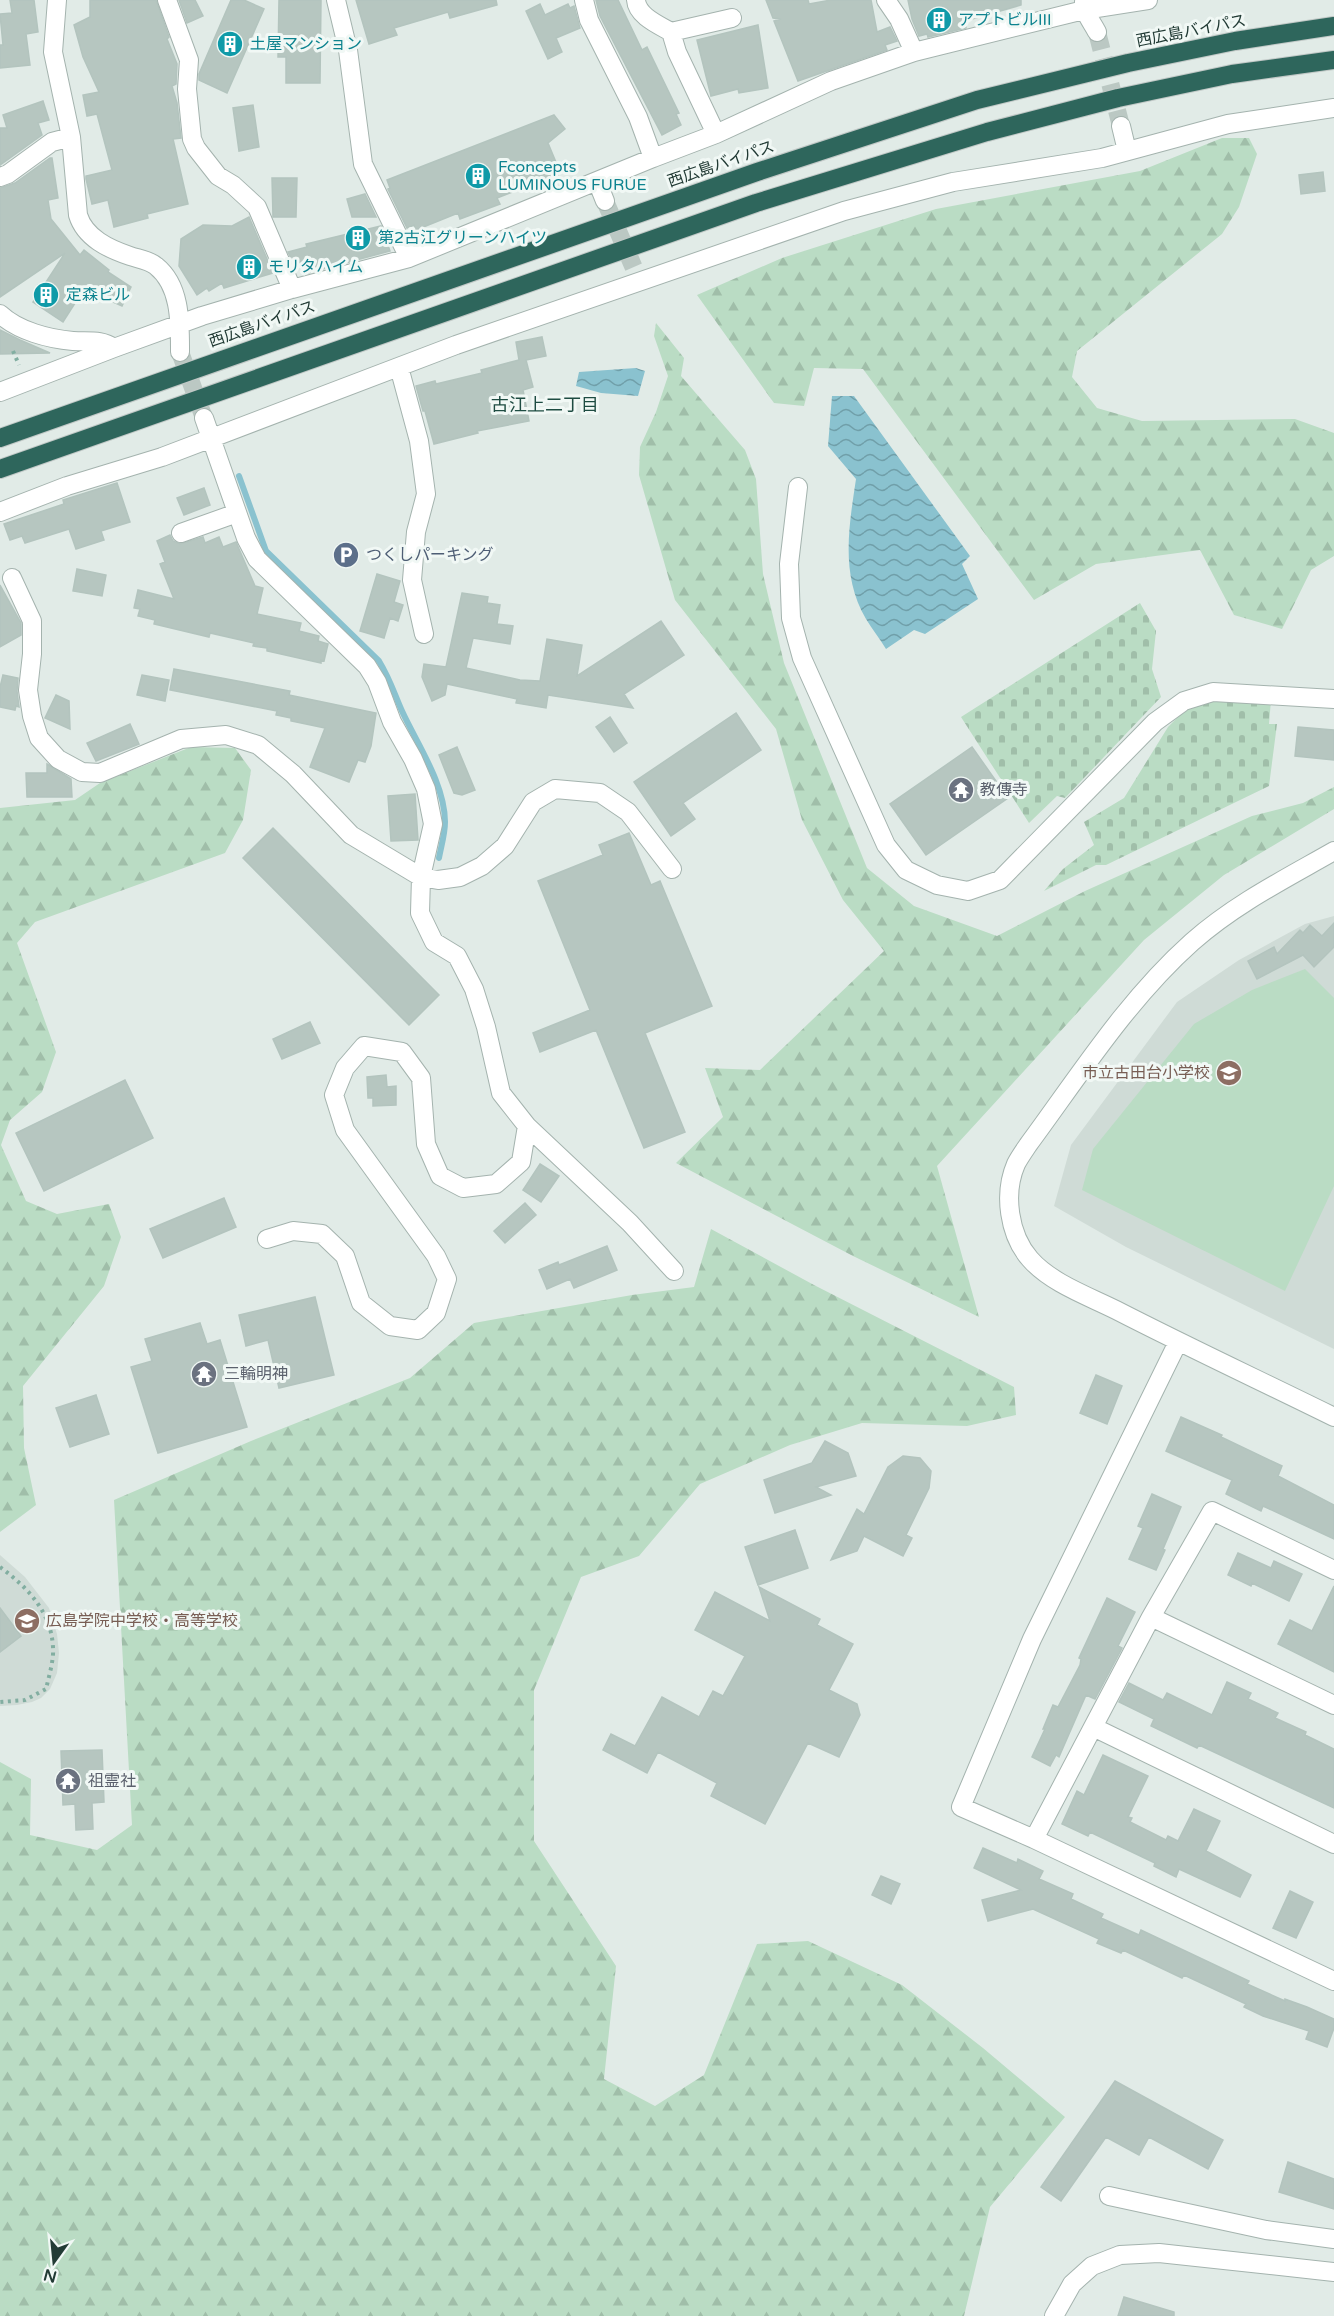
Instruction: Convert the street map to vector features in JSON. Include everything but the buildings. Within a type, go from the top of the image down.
[{"type":"highway","name":"西広島バイパス","points":[[0,438],[757,172],[977,100],[1139,60],[1235,41],[1333,26]]},
{"type":"highway","points":[[0,469],[756,203],[964,139],[1118,98],[1232,74],[1334,60]]},
{"type":"street","points":[[57,0],[53,52],[71,138],[78,215],[81,224],[105,246],[155,264],[164,274],[179,309],[180,352]]},
{"type":"street","points":[[167,0],[189,60],[187,89],[192,139],[196,148],[218,176],[233,185],[257,207],[292,289]]},
{"type":"street","points":[[336,0],[348,50],[363,164],[410,258]]},
{"type":"street","points":[[584,0],[589,20],[638,117],[653,158]]},
{"type":"street","points":[[636,0],[636,5],[649,19],[671,32],[732,18]]},
{"type":"street","points":[[886,0],[914,52]]},
{"type":"street","points":[[0,392],[180,324],[292,289],[410,258],[716,134],[831,81],[914,52],[1085,5],[1148,0]]},
{"type":"street","points":[[1085,5],[1097,32]]},
{"type":"street","points":[[671,32],[676,52],[716,134]]},
{"type":"street","points":[[0,512],[68,486],[162,457],[637,275],[898,195],[953,182],[1102,158],[1228,124],[1334,108]]},
{"type":"street","points":[[1121,126],[1127,151]]},
{"type":"street","points":[[0,177],[52,142],[71,138]]},
{"type":"street","points":[[597,181],[605,201]]},
{"type":"street","points":[[0,314],[9,322],[35,333],[72,340],[104,341],[114,348]]},
{"type":"street","points":[[399,367],[419,441],[426,494],[416,532],[412,580],[424,634]]},
{"type":"street","points":[[204,418],[246,538],[257,559],[367,666],[377,682],[392,722],[413,759],[426,789],[433,824],[421,877],[420,913],[434,942],[457,956],[474,989],[486,1027],[501,1094],[527,1126],[630,1223],[674,1271]]},
{"type":"street","points":[[798,487],[789,564],[791,618],[802,658],[886,845],[906,870],[937,885],[968,891],[1000,880],[1155,722],[1184,701],[1214,692],[1334,699]]},
{"type":"street","points":[[180,533],[237,513]]},
{"type":"street","points":[[12,578],[32,621],[32,654],[28,690],[32,716],[39,738],[58,759],[82,772],[100,772],[181,739],[226,735],[258,745],[293,774],[351,836],[421,877],[438,880],[460,877],[482,866],[505,846],[533,802],[555,789],[600,794],[628,812],[672,869]]},
{"type":"street","points":[[1334,851],[1242,904],[1192,942],[1155,979],[1125,1014],[1028,1145],[1016,1164],[1009,1189],[1011,1217],[1018,1239],[1030,1259],[1050,1276],[1178,1342],[1334,1417]]},
{"type":"street","points":[[267,1239],[293,1231],[322,1234],[345,1256],[361,1303],[390,1326],[418,1330],[436,1313],[447,1280],[436,1256],[345,1130],[334,1095],[345,1068],[364,1046],[402,1052],[422,1078],[426,1144],[440,1176],[463,1188],[496,1184],[521,1162],[527,1126]]},
{"type":"street","points":[[1178,1342],[1032,1639],[962,1807],[1334,1981]]},
{"type":"street","points":[[1034,1839],[1151,1617],[1212,1511],[1334,1570]]},
{"type":"street","points":[[1151,1617],[1334,1705]]},
{"type":"street","points":[[1093,1727],[1334,1845]]},
{"type":"street","points":[[1109,2196],[1266,2230],[1334,2239]]},
{"type":"street","points":[[1054,2316],[1072,2284],[1078,2278],[1092,2266],[1120,2255],[1159,2253],[1334,2272]]},
{"type":"path","points":[[0,1567],[22,1583],[45,1612],[53,1647],[46,1689],[25,1700],[0,1702]]},
{"type":"shaded area","name":"市立古田台小学校","points":[[1334,916],[1334,1349],[1126,1247],[1054,1206],[1071,1145],[1177,1002],[1239,960],[1305,924]]},
{"type":"shaded area","name":"広島学院中学校・高等学校","points":[[0,1555],[25,1577],[49,1608],[57,1634],[59,1653],[57,1673],[50,1689],[41,1698],[17,1705],[0,1706]]},
{"type":"green space","points":[[1222,138],[1249,138],[1257,154],[1239,207],[1222,234],[1077,351],[1072,377],[1097,408],[1142,421],[1295,419],[1334,433],[1334,556],[1311,570],[1282,629],[1234,615],[1200,550],[1096,564],[1034,600],[863,369],[814,368],[804,406],[774,403],[697,295],[782,258],[936,209],[1140,171]]},
{"type":"green space","points":[[656,323],[684,358],[681,376],[745,450],[756,479],[763,574],[784,663],[867,868],[914,906],[997,936],[1085,891],[1252,816],[1303,803],[1334,787],[1334,809],[1224,875],[1144,940],[937,1166],[979,1317],[853,1256],[676,1163],[723,1117],[705,1068],[760,1070],[884,951],[843,900],[802,820],[776,729],[675,600],[639,475],[640,447],[656,412],[668,376],[654,336]]},
{"type":"green space","points":[[1140,603],[1156,631],[1152,669],[1161,697],[1065,798],[1057,796],[1029,823],[961,717]]},
{"type":"green space","points":[[1225,696],[1271,700],[1269,724],[1277,724],[1269,786],[1106,865],[1096,865],[1044,891],[1063,869],[1094,845],[1084,822],[1124,798],[1168,727],[1191,704]]},
{"type":"green space","points":[[191,747],[235,748],[251,770],[243,820],[225,853],[35,922],[17,943],[56,1052],[42,1092],[10,1120],[1,1145],[26,1201],[57,1214],[109,1204],[121,1237],[104,1286],[23,1386],[24,1448],[36,1505],[0,1532],[0,808],[75,800],[100,783]]},
{"type":"green space","name":"市立古田台小学校","points":[[1305,969],[1334,998],[1334,1186],[1285,1291],[1082,1190],[1093,1149],[1194,1024],[1252,990]]},
{"type":"green space","points":[[711,1229],[814,1285],[1014,1387],[1016,1415],[967,1426],[862,1423],[790,1445],[700,1484],[639,1556],[581,1577],[534,1690],[534,1841],[616,1966],[604,2079],[655,2106],[704,2075],[757,1944],[808,1941],[902,1985],[983,2048],[1065,2117],[990,2207],[964,2316],[0,2316],[0,1762],[31,1779],[30,1835],[97,1850],[132,1825],[114,1500],[251,1441],[410,1378],[474,1323],[632,1295],[694,1287]]},
{"type":"water","points":[[636,368],[645,371],[638,396],[601,393],[576,386],[579,372]]},
{"type":"water","points":[[832,396],[854,396],[970,556],[962,564],[978,599],[925,634],[914,630],[886,649],[866,619],[852,585],[849,532],[856,479],[828,446]]},
{"type":"waterway","points":[[239,476],[266,551],[379,661],[383,668],[440,793],[445,822],[439,858]]},
{"type":"tunnel","points":[[1097,32],[1121,126]]},
{"type":"tunnel","points":[[605,201],[634,268]]},
{"type":"tunnel","points":[[180,352],[204,418]]},
{"type":"place","name":"アプトビルIII","points":[[939,20]]},
{"type":"place","name":"土屋マンション","points":[[230,44]]},
{"type":"place","name":"Fconcepts LUMINOUS FURUE","points":[[478,176]]},
{"type":"place","name":"第2古江グリーンハイツ","points":[[358,238]]},
{"type":"place","name":"モリタハイム","points":[[249,267]]},
{"type":"place","name":"定森ビル","points":[[46,295]]},
{"type":"place","name":"つくしパーキング","points":[[346,555]]},
{"type":"place","name":"教傳寺","points":[[961,790]]},
{"type":"place","name":"市立古田台小学校","points":[[1229,1073]]},
{"type":"place","name":"三輪明神","points":[[204,1374]]},
{"type":"place","name":"広島学院中学校・高等学校","points":[[27,1621]]},
{"type":"place","name":"祖霊社","points":[[68,1781]]},
{"type":"district","name":"古江上二丁目","points":[[545,405]]}]
